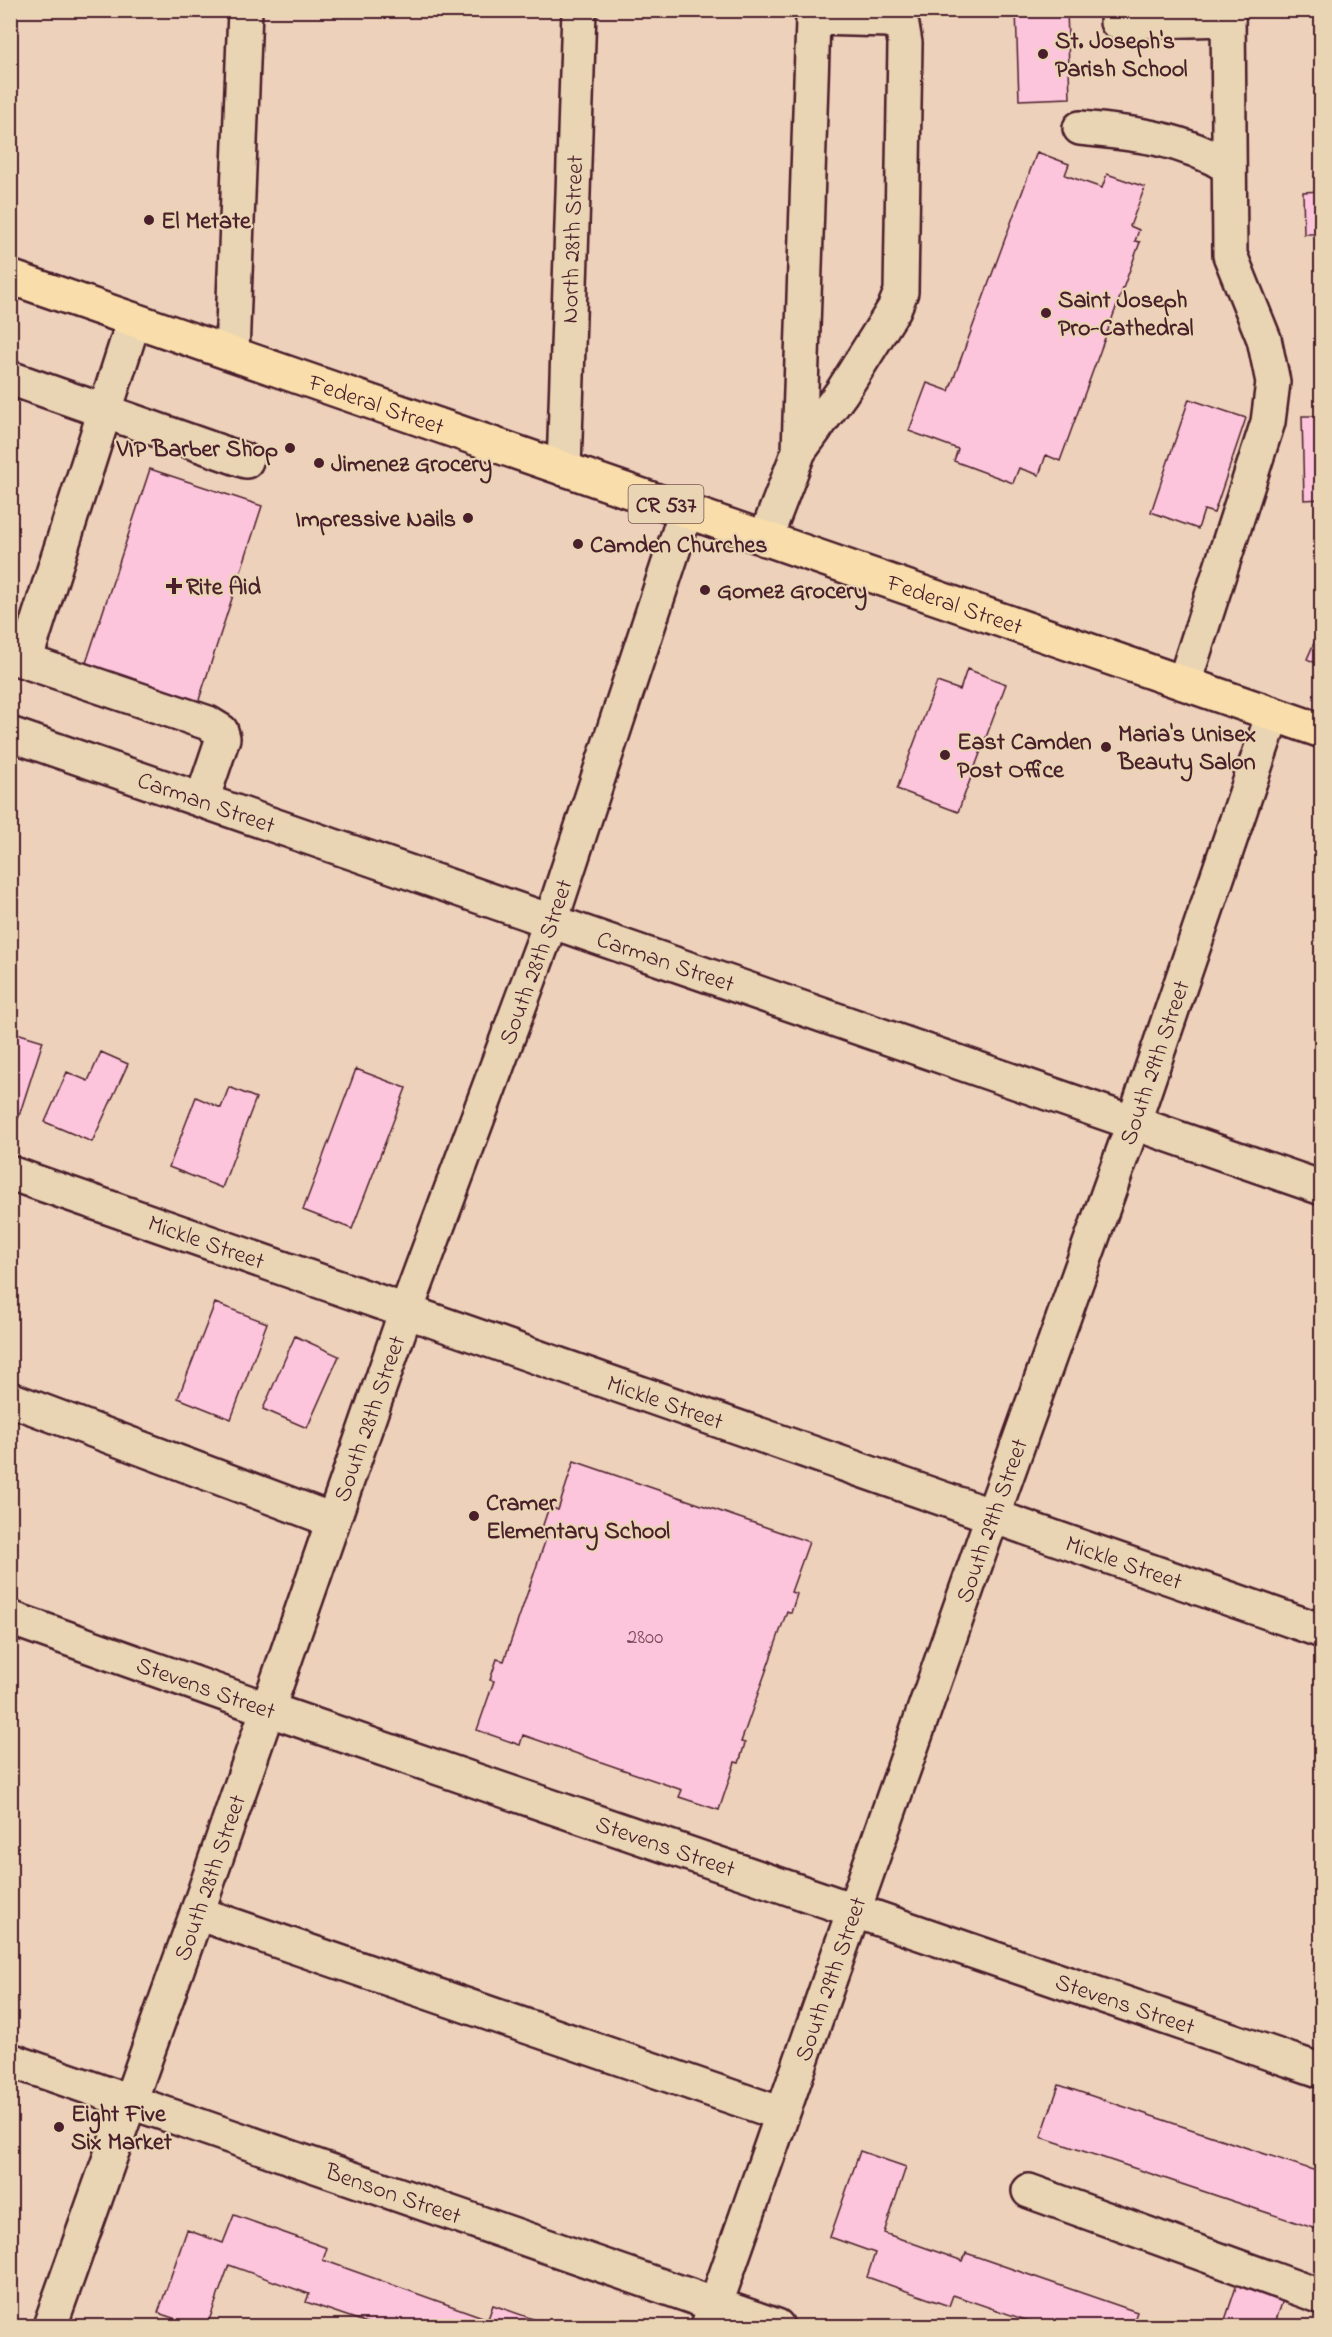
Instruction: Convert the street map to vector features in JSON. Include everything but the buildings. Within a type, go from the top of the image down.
[{"type":"main road","name":"Federal Street","points":[[10,277],[1322,731]]},
{"type":"street","points":[[232,353],[245,10]]},
{"type":"street","name":"North 28th Street","points":[[564,469],[579,10]]},
{"type":"street","points":[[765,539],[799,451],[843,392],[894,309],[901,291],[905,43],[902,25],[890,20],[816,18],[811,15],[799,451]]},
{"type":"street","points":[[1117,22],[1228,15],[1230,255],[1264,339],[1273,382],[1268,423],[1184,683]]},
{"type":"street","points":[[1080,128],[1150,136],[1179,143],[1198,150],[1228,167]]},
{"type":"street","points":[[134,320],[106,412],[18,659],[208,723],[221,731],[222,738],[202,800]]},
{"type":"street","points":[[10,378],[246,461]]},
{"type":"street","name":"South 28th Street","points":[[50,2326],[197,1913],[406,1311],[551,921],[686,511]]},
{"type":"street","name":"South 29th Street","points":[[712,2316],[1133,1124],[1273,714]]},
{"type":"street","name":"Carman Street","points":[[10,734],[1322,1188]]},
{"type":"street","name":"Mickle Street","points":[[10,1173],[992,1518],[1322,1631]]},
{"type":"street","points":[[10,1399],[332,1520]]},
{"type":"street","name":"Stevens Street","points":[[10,1618],[267,1709],[1322,2071]]},
{"type":"street","points":[[197,1913],[782,2114]]},
{"type":"street","name":"Benson Street","points":[[10,2060],[130,2101],[712,2316],[777,2326]]},
{"type":"street","points":[[1029,2191],[1322,2297]]},
{"type":"place","name":"St. Joseph's Parish School","points":[[1043,54]]},
{"type":"place","name":"El Metate","points":[[149,220]]},
{"type":"place","name":"Saint Joseph Pro-Cathedral","points":[[1046,313]]},
{"type":"place","name":"VIP Barber Shop","points":[[290,448]]},
{"type":"place","name":"Jimenez Grocery","points":[[319,463]]},
{"type":"place","name":"Impressive Nails","points":[[468,518]]},
{"type":"place","name":"Camden Churches","points":[[578,544]]},
{"type":"place","name":"Rite Aid","points":[[174,586]]},
{"type":"place","name":"Gomez Grocery","points":[[705,590]]},
{"type":"place","name":"Maria's Unisex Beauty Salon","points":[[1106,747]]},
{"type":"place","name":"East Camden Post Office","points":[[945,755]]},
{"type":"place","name":"Cramer Elementary School","points":[[474,1516]]},
{"type":"place","name":"Eight Five Six Market","points":[[59,2127]]}]
